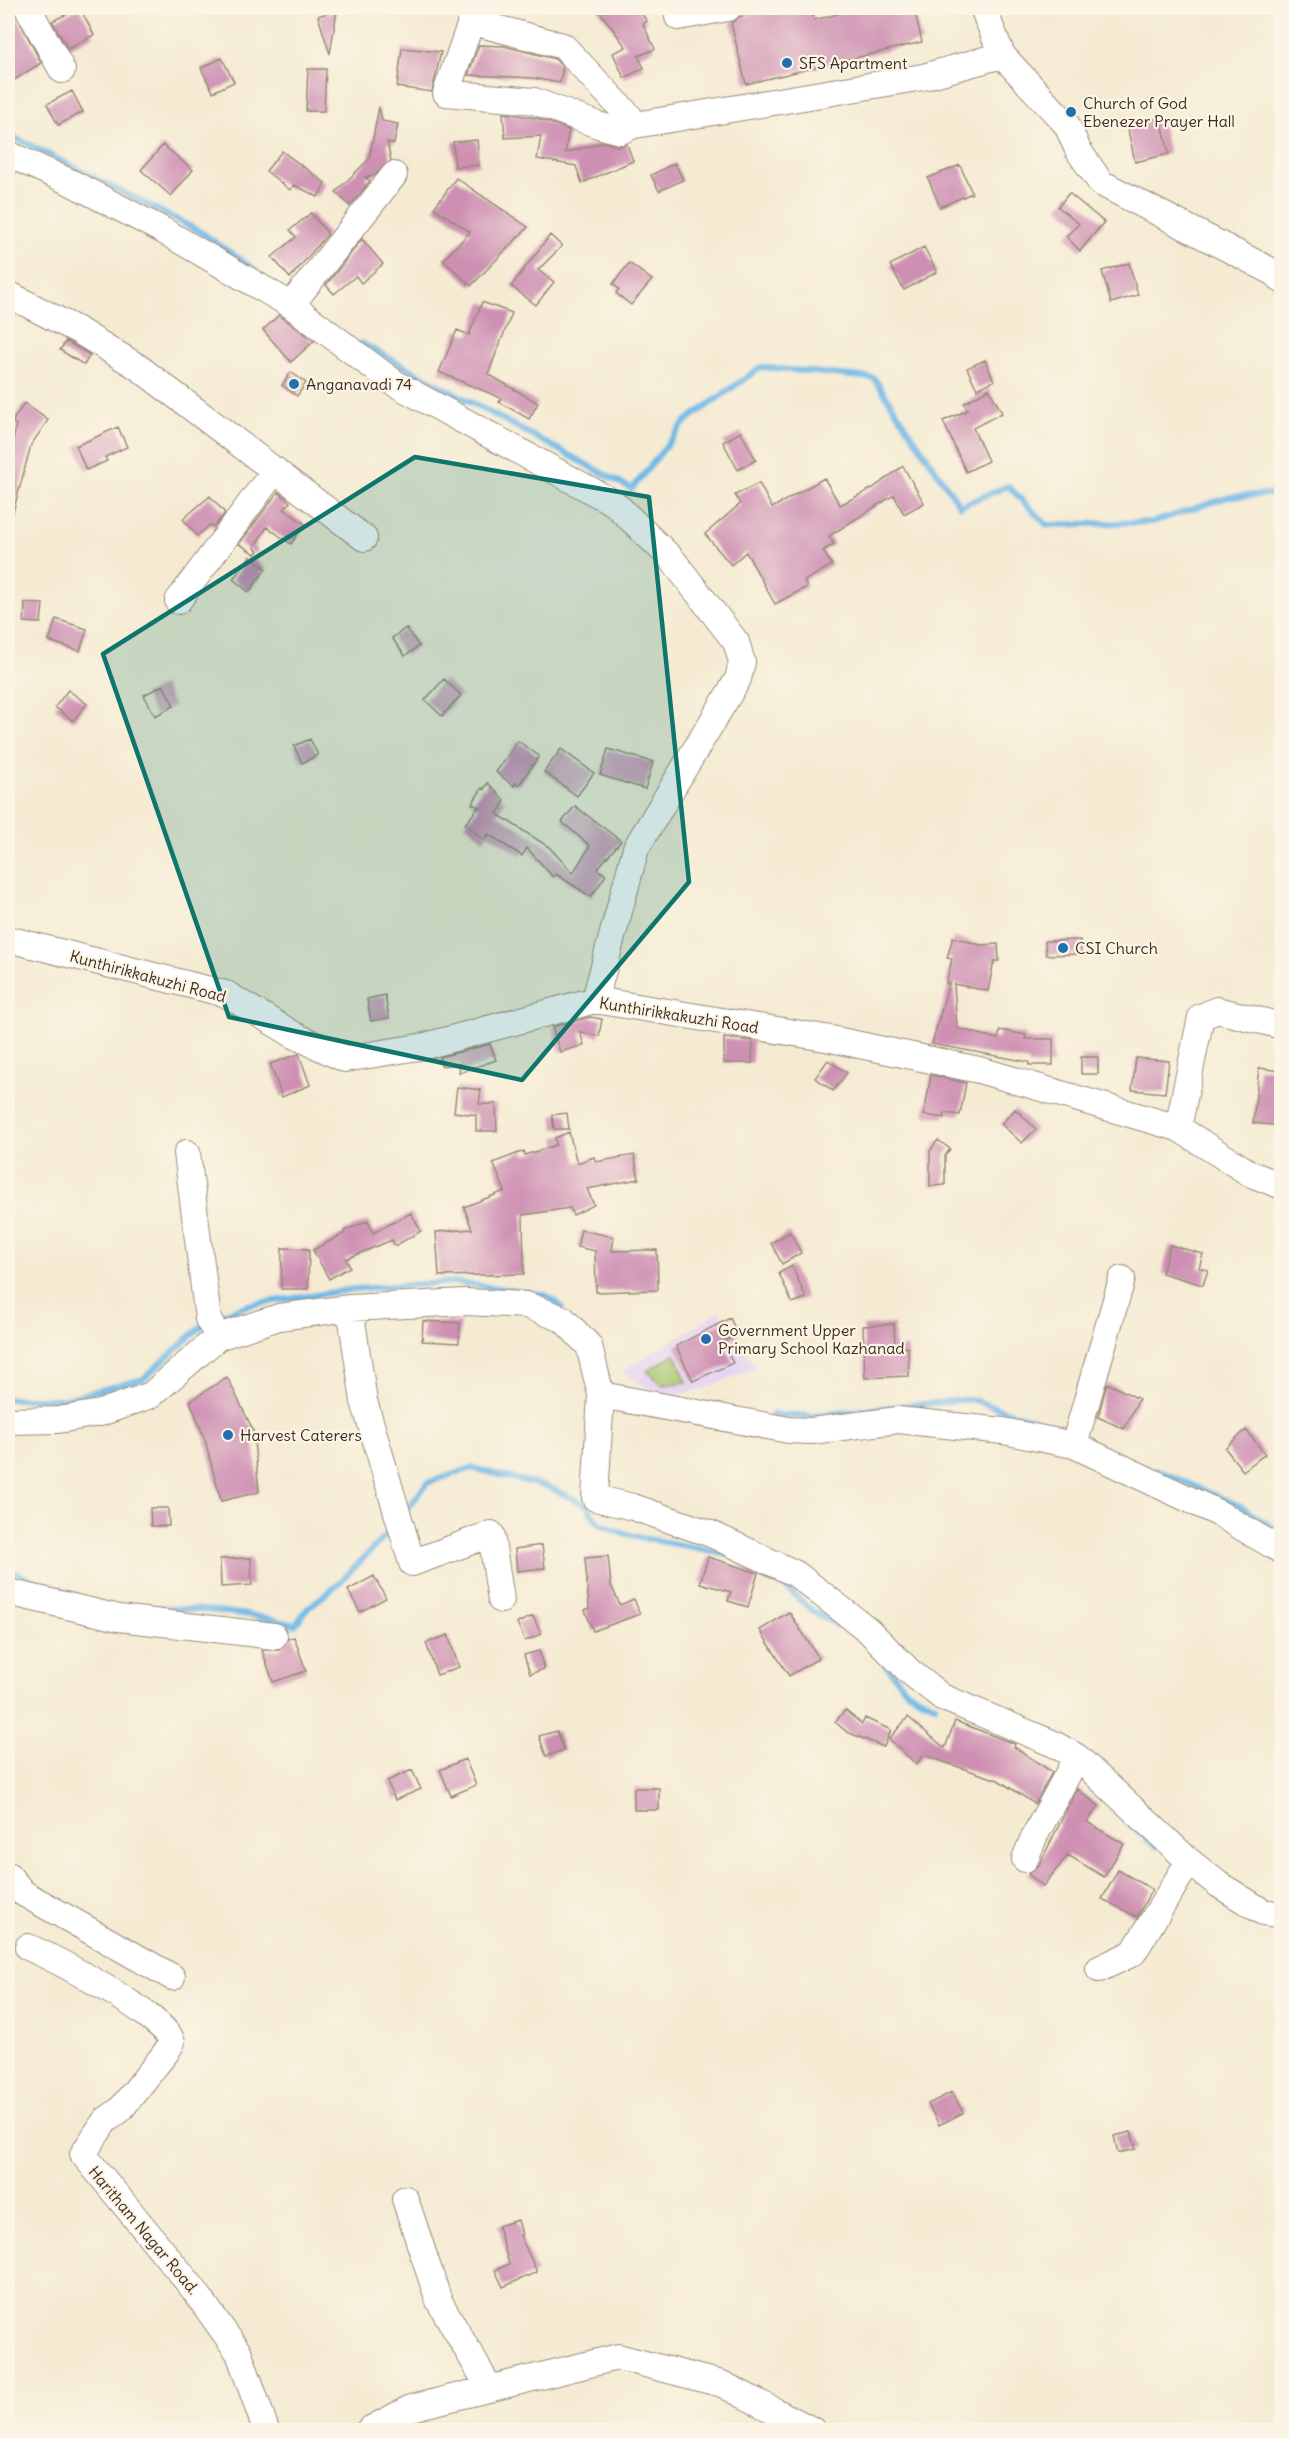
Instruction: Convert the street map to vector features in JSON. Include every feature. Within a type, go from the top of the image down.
[{"type":"street","points":[[28,8],[62,70]]},
{"type":"street","points":[[678,17],[728,8]]},
{"type":"street","points":[[983,8],[1002,55],[1067,126],[1078,150],[1101,183],[1275,273],[1281,280]]},
{"type":"street","points":[[629,126],[629,116],[563,46],[473,14],[446,93],[534,101],[616,130],[922,77],[1002,55]]},
{"type":"street","points":[[8,154],[72,183],[162,230],[291,305],[396,384],[614,503],[671,558],[736,642],[742,662],[738,679],[636,848],[595,1000]]},
{"type":"street","points":[[291,305],[394,175]]},
{"type":"street","points":[[8,294],[79,331],[138,367],[364,538]]},
{"type":"street","points":[[178,602],[275,470]]},
{"type":"street","name":"Kunthirikkakuzhi Road","points":[[8,939],[226,994],[294,1035],[345,1059],[425,1046],[595,1000],[831,1039],[979,1070],[1178,1128],[1251,1174],[1281,1186]]},
{"type":"street","points":[[1178,1128],[1202,1017],[1217,1010],[1281,1026]]},
{"type":"street","points":[[187,1153],[208,1319],[218,1336]]},
{"type":"street","points":[[1074,1445],[1122,1279]]},
{"type":"street","points":[[8,1421],[58,1420],[100,1413],[151,1395],[218,1336],[279,1317],[350,1308],[465,1302],[526,1305],[563,1319],[579,1333],[589,1346],[600,1388],[595,1498],[633,1507],[711,1534],[796,1574],[868,1630],[910,1672],[942,1696],[1054,1744],[1077,1757],[1189,1861],[1218,1884],[1263,1912],[1281,1915]]},
{"type":"street","points":[[350,1308],[364,1401],[412,1563],[491,1534],[501,1600]]},
{"type":"street","points":[[600,1388],[789,1430],[811,1431],[898,1420],[1003,1431],[1074,1445],[1218,1513],[1281,1551]]},
{"type":"street","points":[[8,1592],[119,1618],[274,1636]]},
{"type":"street","points":[[1025,1859],[1077,1757]]},
{"type":"street","points":[[1099,1968],[1133,1953],[1189,1861]]},
{"type":"street","points":[[8,1875],[23,1893],[172,1977]]},
{"type":"street","name":"Haritham Nagar Road.","points":[[28,1947],[57,1960],[149,2015],[170,2034],[172,2042],[167,2051],[120,2110],[105,2121],[83,2154],[192,2287],[239,2353],[266,2430]]},
{"type":"street","points":[[405,2199],[439,2301],[490,2389]]},
{"type":"street","points":[[369,2430],[411,2408],[618,2357],[722,2384],[812,2430]]},
{"type":"highlighted area","points":[[415,457],[649,497],[689,882],[522,1080],[229,1017],[103,654]]},
{"type":"shaded area","name":"Government Upper Primary School Kazhanad","points":[[719,1312],[757,1367],[703,1389],[663,1398],[622,1371]]},
{"type":"green space","points":[[675,1354],[687,1382],[663,1385],[647,1371]]},
{"type":"building","points":[[8,8],[13,8],[41,63],[8,84]]},
{"type":"building","points":[[80,8],[94,35],[68,49],[52,21]]},
{"type":"building","points":[[597,8],[638,8],[647,21],[643,24],[655,49],[638,56],[644,68],[624,78],[613,53],[626,47]]},
{"type":"building","name":"SFS Apartment","points":[[779,8],[811,8],[814,20],[846,12],[845,8],[914,8],[922,42],[746,84],[731,23],[739,17]]},
{"type":"building","points":[[337,10],[330,54],[318,16]]},
{"type":"building","points":[[479,45],[504,46],[555,59],[563,67],[560,83],[532,78],[468,75]]},
{"type":"building","points":[[402,48],[441,52],[432,92],[397,87]]},
{"type":"building","points":[[222,58],[234,82],[213,92],[201,68]]},
{"type":"building","points":[[308,69],[326,69],[324,111],[306,111]]},
{"type":"building","points":[[72,91],[83,112],[58,125],[47,104]]},
{"type":"building","points":[[379,107],[382,121],[398,124],[394,144],[387,142],[391,161],[375,175],[365,177],[370,181],[350,206],[336,192],[369,159]]},
{"type":"building","points":[[503,113],[537,118],[569,130],[565,153],[604,142],[617,146],[627,144],[633,161],[582,183],[576,166],[537,159],[541,136],[505,138]]},
{"type":"building","points":[[1161,118],[1169,154],[1135,162],[1127,125]]},
{"type":"building","points":[[477,140],[479,165],[455,167],[453,142]]},
{"type":"building","points":[[163,145],[193,170],[171,196],[141,170]]},
{"type":"building","points":[[282,151],[325,183],[318,197],[294,185],[290,190],[266,171]]},
{"type":"building","points":[[675,163],[683,180],[659,191],[651,175]]},
{"type":"building","points":[[960,165],[972,193],[940,207],[928,178]]},
{"type":"building","points":[[456,178],[528,227],[471,286],[443,260],[470,232],[434,208]]},
{"type":"building","points":[[1069,193],[1104,222],[1080,251],[1066,236],[1079,224],[1058,207]]},
{"type":"building","points":[[311,213],[328,234],[290,278],[272,257],[296,237],[290,230]]},
{"type":"building","points":[[550,235],[562,246],[538,270],[554,282],[536,305],[511,286]]},
{"type":"building","points":[[362,239],[383,264],[361,283],[356,276],[334,294],[326,285]]},
{"type":"building","points":[[924,247],[937,272],[904,290],[890,265]]},
{"type":"building","points":[[629,263],[652,280],[631,305],[616,293],[619,289],[613,284]]},
{"type":"building","points":[[1129,263],[1138,295],[1111,303],[1102,271]]},
{"type":"building","points":[[482,302],[512,313],[488,374],[538,403],[529,419],[499,402],[501,398],[439,372],[457,330],[469,335]]},
{"type":"building","points":[[279,315],[314,341],[291,362],[263,330]]},
{"type":"building","points":[[66,341],[90,355],[84,365],[60,350]]},
{"type":"building","points":[[985,360],[994,381],[977,389],[967,368]]},
{"type":"building","name":"Anganavadi 74","points":[[291,372],[306,383],[297,396],[282,385]]},
{"type":"building","points":[[989,389],[1002,413],[973,428],[988,461],[966,472],[943,421],[968,410],[964,403]]},
{"type":"building","points":[[24,403],[48,420],[31,445],[12,516],[8,515],[8,466],[16,425],[12,422]]},
{"type":"building","points":[[118,427],[127,447],[105,457],[107,461],[86,470],[76,446]]},
{"type":"building","points":[[741,432],[756,460],[738,470],[723,442]]},
{"type":"building","points":[[903,466],[924,503],[904,514],[894,495],[829,536],[834,544],[823,551],[832,565],[804,581],[807,587],[775,604],[746,552],[731,565],[705,534],[740,504],[735,495],[759,483],[772,508],[824,478],[840,505],[873,488]]},
{"type":"building","points":[[278,492],[290,502],[284,509],[305,524],[291,544],[267,527],[254,547],[258,551],[255,554],[239,544]]},
{"type":"building","points":[[210,496],[225,513],[214,527],[210,525],[197,536],[183,519]]},
{"type":"building","points":[[250,556],[266,569],[249,592],[233,579]]},
{"type":"building","points":[[25,603],[43,604],[41,623],[24,622]]},
{"type":"building","points":[[56,619],[87,629],[80,651],[49,641]]},
{"type":"building","points":[[406,628],[419,646],[405,656],[392,638]]},
{"type":"building","points":[[444,679],[461,695],[442,716],[425,700]]},
{"type":"building","points":[[163,685],[174,706],[155,716],[144,695]]},
{"type":"building","points":[[68,690],[87,704],[73,721],[55,707]]},
{"type":"building","points":[[310,739],[318,755],[302,763],[294,746]]},
{"type":"building","points":[[518,741],[539,756],[519,785],[515,783],[514,786],[496,772]]},
{"type":"building","points":[[561,749],[594,773],[577,796],[544,772]]},
{"type":"building","points":[[608,749],[653,762],[645,789],[600,775]]},
{"type":"building","points":[[488,783],[505,801],[497,814],[549,847],[573,873],[590,846],[562,822],[575,806],[621,841],[597,869],[606,875],[591,897],[556,874],[553,877],[527,848],[522,856],[488,834],[484,840],[465,824],[479,807],[472,804]]},
{"type":"building","points":[[953,937],[980,945],[998,944],[999,961],[994,961],[988,991],[954,984],[957,1028],[998,1039],[1000,1030],[1026,1035],[1025,1039],[1053,1039],[1053,1065],[1029,1065],[1029,1062],[932,1044],[949,983],[946,983],[952,959],[947,958]]},
{"type":"building","name":"CSI Church","points":[[1080,940],[1081,954],[1046,955],[1045,941]]},
{"type":"building","points":[[385,995],[389,1018],[371,1021],[367,999]]},
{"type":"building","points":[[590,1017],[602,1019],[599,1036],[580,1032],[584,1045],[560,1052],[552,1027]]},
{"type":"building","points":[[724,1038],[753,1041],[752,1063],[724,1063]]},
{"type":"building","points":[[490,1044],[496,1060],[459,1073],[460,1064],[441,1066],[440,1057]]},
{"type":"building","points":[[299,1054],[310,1085],[282,1097],[270,1064]]},
{"type":"building","points":[[1081,1057],[1098,1057],[1098,1074],[1081,1074]]},
{"type":"building","points":[[1136,1058],[1169,1061],[1165,1093],[1132,1090]]},
{"type":"building","points":[[828,1060],[847,1073],[833,1091],[815,1078]]},
{"type":"building","points":[[1259,1068],[1281,1071],[1281,1126],[1253,1123]]},
{"type":"building","points":[[931,1075],[966,1083],[960,1115],[945,1113],[944,1118],[924,1115]]},
{"type":"building","points":[[457,1087],[481,1090],[479,1104],[496,1104],[497,1131],[476,1131],[476,1115],[454,1112]]},
{"type":"building","points":[[1015,1109],[1036,1129],[1022,1143],[1001,1124]]},
{"type":"building","points":[[567,1113],[569,1129],[554,1129],[552,1115]]},
{"type":"building","points":[[569,1132],[577,1163],[594,1157],[596,1162],[634,1155],[639,1179],[587,1189],[594,1205],[573,1215],[570,1208],[523,1215],[524,1274],[439,1276],[436,1232],[472,1229],[464,1207],[505,1191],[493,1163],[524,1151],[525,1155],[556,1145],[555,1138]]},
{"type":"building","points":[[938,1140],[950,1149],[945,1156],[945,1185],[930,1186],[930,1151]]},
{"type":"building","points":[[411,1213],[421,1231],[395,1246],[392,1240],[346,1259],[350,1267],[329,1279],[313,1250],[345,1233],[344,1231],[368,1221],[373,1233]]},
{"type":"building","points":[[581,1230],[614,1237],[612,1251],[657,1250],[658,1290],[596,1292],[595,1251],[577,1247]]},
{"type":"building","points":[[790,1232],[801,1253],[782,1264],[771,1243]]},
{"type":"building","points":[[1170,1245],[1203,1254],[1199,1268],[1208,1270],[1203,1285],[1162,1273]]},
{"type":"building","points":[[282,1248],[309,1249],[308,1289],[281,1289]]},
{"type":"building","points":[[792,1266],[806,1298],[792,1303],[779,1273]]},
{"type":"building","points":[[730,1318],[738,1335],[722,1342],[733,1363],[693,1381],[676,1346]]},
{"type":"building","points":[[423,1321],[460,1323],[459,1343],[422,1341]]},
{"type":"building","points":[[894,1324],[895,1348],[908,1347],[909,1376],[865,1378],[863,1326]]},
{"type":"building","name":"Harvest Caterers","points":[[227,1377],[253,1430],[259,1492],[221,1501],[205,1440],[190,1401]]},
{"type":"building","points":[[1107,1383],[1139,1399],[1124,1429],[1098,1417]]},
{"type":"building","points":[[1246,1430],[1265,1454],[1243,1471],[1225,1448]]},
{"type":"building","points":[[150,1508],[168,1508],[169,1526],[151,1526]]},
{"type":"building","points":[[542,1545],[545,1568],[517,1571],[515,1549]]},
{"type":"building","points":[[608,1556],[611,1585],[620,1605],[634,1599],[640,1614],[593,1631],[585,1610],[589,1608],[585,1558]]},
{"type":"building","points":[[708,1557],[758,1573],[748,1607],[728,1601],[731,1592],[700,1583]]},
{"type":"building","points":[[251,1558],[252,1585],[221,1587],[220,1559]]},
{"type":"building","points":[[374,1576],[386,1598],[360,1612],[348,1590]]},
{"type":"building","points":[[789,1612],[819,1658],[789,1676],[760,1630]]},
{"type":"building","points":[[533,1616],[541,1634],[525,1641],[517,1623]]},
{"type":"building","points":[[448,1635],[459,1667],[437,1675],[426,1643]]},
{"type":"building","points":[[294,1637],[306,1671],[273,1682],[262,1650],[279,1650],[288,1639]]},
{"type":"building","points":[[539,1651],[544,1669],[530,1674],[524,1655]]},
{"type":"building","points":[[845,1710],[862,1724],[865,1718],[891,1730],[884,1747],[847,1732],[835,1722]]},
{"type":"building","points":[[908,1717],[945,1748],[955,1721],[1015,1744],[1014,1747],[1052,1772],[1035,1804],[998,1780],[924,1755],[916,1764],[889,1739]]},
{"type":"building","points":[[557,1731],[564,1750],[546,1756],[539,1736]]},
{"type":"building","points":[[465,1759],[476,1785],[451,1796],[440,1770]]},
{"type":"building","points":[[412,1770],[421,1789],[395,1800],[387,1781]]},
{"type":"building","points":[[634,1788],[659,1788],[659,1810],[634,1810]]},
{"type":"building","points":[[1077,1789],[1099,1806],[1087,1822],[1124,1844],[1104,1877],[1068,1855],[1043,1886],[1028,1874],[1039,1865]]},
{"type":"building","points":[[1118,1870],[1152,1889],[1137,1917],[1102,1899]]},
{"type":"building","points":[[952,2092],[963,2113],[939,2125],[928,2104]]},
{"type":"building","points":[[1131,2132],[1136,2149],[1118,2153],[1114,2136]]},
{"type":"building","points":[[518,2220],[522,2234],[520,2235],[537,2272],[503,2287],[495,2270],[509,2264],[498,2226]]},
{"type":"waterway","points":[[8,134],[201,232],[255,270]]},
{"type":"waterway","points":[[361,343],[632,489],[686,421],[761,367],[874,378],[960,506],[1008,486],[1047,525],[1153,522],[1229,497],[1282,493]]},
{"type":"waterway","points":[[215,1317],[248,1305],[355,1289],[454,1282],[545,1295],[562,1307]]},
{"type":"waterway","points":[[8,1399],[65,1399],[143,1379],[204,1324]]},
{"type":"waterway","points":[[772,1415],[813,1416],[970,1399],[1071,1432]]},
{"type":"waterway","points":[[405,1513],[427,1483],[472,1468],[548,1487],[587,1505]]},
{"type":"waterway","points":[[1157,1470],[1240,1506],[1282,1534]]},
{"type":"waterway","points":[[587,1504],[598,1522],[613,1529],[730,1556]]},
{"type":"waterway","points":[[140,1609],[218,1611],[256,1616],[295,1625],[308,1608],[337,1585],[395,1526]]},
{"type":"waterway","points":[[8,1570],[77,1596]]},
{"type":"waterway","points":[[771,1575],[814,1612],[856,1635]]},
{"type":"waterway","points":[[884,1663],[907,1691],[935,1705]]},
{"type":"waterway","points":[[1124,1818],[1156,1847]]},
{"type":"place","name":"SFS Apartment","points":[[787,63]]},
{"type":"place","name":"Church of God Ebenezer Prayer Hall","points":[[1071,112]]},
{"type":"place","name":"Anganavadi 74","points":[[294,384]]},
{"type":"place","name":"CSI Church","points":[[1063,948]]},
{"type":"place","name":"Government Upper Primary School Kazhanad","points":[[706,1339]]},
{"type":"place","name":"Harvest Caterers","points":[[228,1435]]}]
